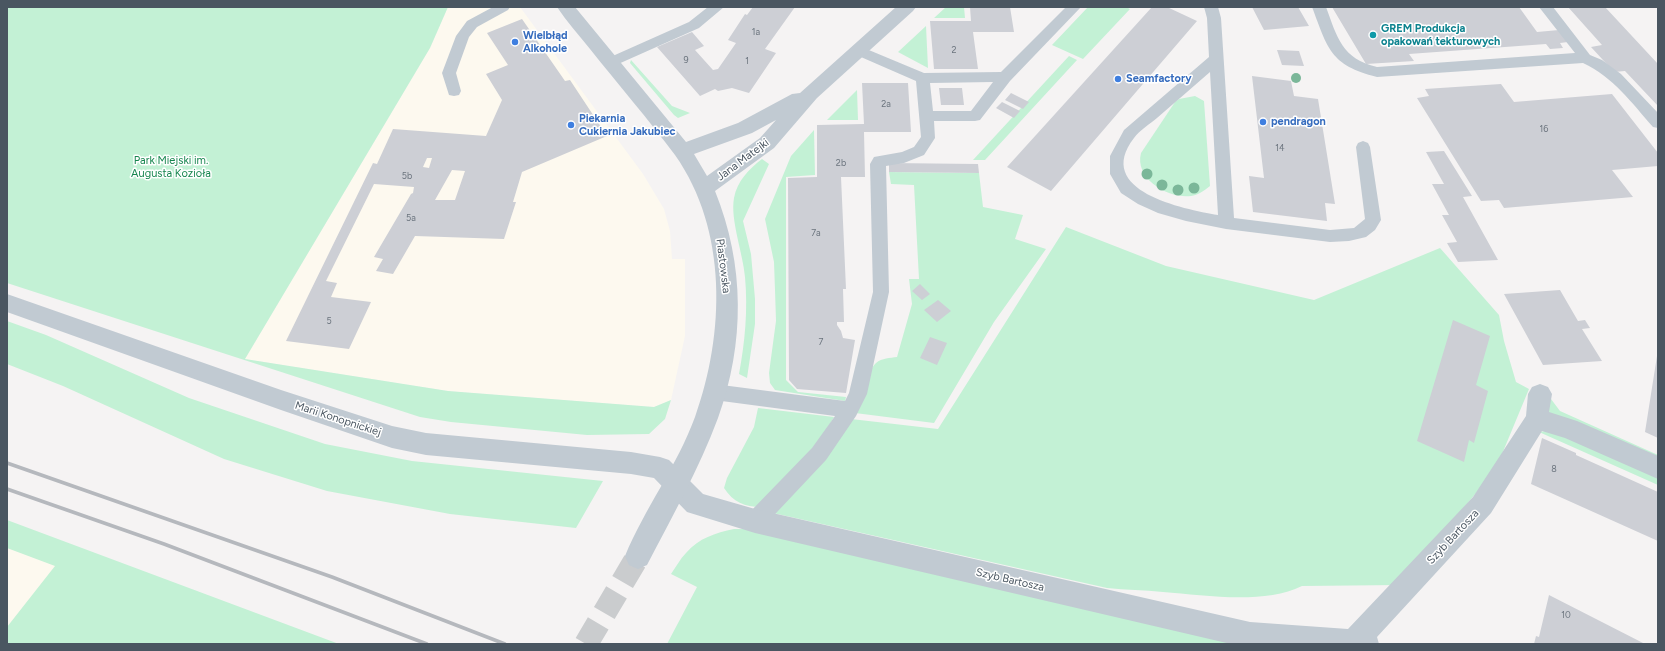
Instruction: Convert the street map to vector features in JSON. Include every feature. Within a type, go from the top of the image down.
[{"type":"street","name":"Piastowska","points":[[566,7],[682,151],[704,188],[720,235],[727,282],[728,311],[724,342],[714,392],[706,418],[676,485],[638,556]]},
{"type":"street","name":"Jana Matejki","points":[[704,188],[767,143],[810,93],[859,51],[906,7]]},
{"type":"street","name":"Jana Matejki","points":[[682,151],[745,128],[810,93]]},
{"type":"street","name":"Marii Konopnickiej","points":[[7,303],[281,400],[392,437],[426,444],[631,463],[660,468],[676,485]]},
{"type":"street","name":"Szyb Bartosza","points":[[676,485],[696,504],[756,521],[1250,635],[1360,643],[1482,506],[1537,419],[1540,394]]},
{"type":"street","points":[[1537,419],[1569,429],[1658,468]]},
{"type":"lane","points":[[454,91],[449,73],[463,36],[472,24],[503,7]]},
{"type":"lane","points":[[611,62],[694,25],[717,7]]},
{"type":"lane","points":[[926,116],[974,116],[1005,77],[1074,7]]},
{"type":"lane","points":[[1211,7],[1214,18],[1226,223]]},
{"type":"lane","points":[[1319,7],[1337,52],[1344,59],[1365,70],[1377,72],[1585,58],[1604,67],[1616,77],[1658,123]]},
{"type":"lane","points":[[1546,7],[1578,46],[1585,58]]},
{"type":"lane","points":[[859,51],[923,78],[1005,77]]},
{"type":"lane","points":[[1216,59],[1129,134],[1119,148],[1116,168],[1119,178],[1127,189],[1138,198],[1158,208],[1186,216],[1226,223],[1330,236],[1344,236],[1364,232],[1370,227],[1373,220],[1363,147]]},
{"type":"lane","points":[[756,521],[819,454],[850,410],[858,394],[881,292],[878,164],[879,161],[904,156],[919,151],[928,138],[923,78]]},
{"type":"lane","points":[[714,392],[850,410]]},
{"type":"shaded area","points":[[448,7],[520,7],[643,174],[664,209],[670,231],[672,259],[685,259],[685,336],[671,400],[654,407],[448,391],[245,359],[430,48]]},
{"type":"shaded area","points":[[7,547],[108,585],[7,644]]},
{"type":"green space","name":"Park Miejski im. Augusta Kozioła","points":[[7,7],[448,7],[430,48],[245,359],[448,391],[654,407],[671,400],[665,419],[649,434],[587,435],[451,422],[420,417],[7,283]]},
{"type":"green space","points":[[946,7],[964,7],[965,18],[934,18]]},
{"type":"green space","points":[[1088,7],[1126,7],[1130,9],[1083,59],[1052,45]]},
{"type":"green space","points":[[926,26],[928,68],[898,52]]},
{"type":"green space","points":[[1069,56],[1077,60],[985,160],[973,160]]},
{"type":"green space","points":[[631,60],[672,106],[690,113],[678,118],[674,115],[630,63]]},
{"type":"green space","points":[[857,90],[858,120],[827,120]]},
{"type":"green space","points":[[1195,96],[1204,101],[1210,186],[1196,195],[1182,196],[1164,191],[1148,179],[1140,162],[1141,153],[1175,102],[1179,99]]},
{"type":"green space","points":[[814,130],[815,175],[786,177],[786,380],[798,392],[846,397],[845,401],[775,390],[770,383],[769,373],[776,321],[774,262],[765,219],[791,156]]},
{"type":"green space","points":[[762,159],[769,164],[743,221],[751,254],[755,299],[755,324],[747,378],[739,374],[745,326],[746,289],[744,268],[735,226],[733,207],[734,198],[741,181],[748,171]]},
{"type":"green space","points":[[889,172],[979,173],[983,207],[1023,215],[1015,239],[1046,249],[994,322],[934,423],[855,413],[872,367],[876,363],[886,358],[897,357],[912,304],[909,279],[919,279],[914,185],[891,184]]},
{"type":"green space","points":[[1066,227],[1166,266],[1314,300],[1440,248],[1499,315],[1504,341],[1516,382],[1529,389],[1502,454],[1486,481],[1400,585],[1302,586],[1287,592],[1252,597],[1215,596],[1107,588],[773,513],[851,419],[938,429]]},
{"type":"green space","points":[[7,321],[46,335],[189,398],[325,444],[412,461],[603,481],[576,528],[450,514],[327,491],[224,459],[63,386],[7,364]]},
{"type":"green space","points":[[1551,399],[1560,411],[1658,455],[1658,465],[1553,419],[1549,414],[1548,409],[1548,404]]},
{"type":"green space","points":[[758,408],[834,417],[819,443],[761,507],[740,503],[731,497],[724,488],[727,478],[754,427]]},
{"type":"green space","points":[[1552,430],[1658,473],[1658,485],[1539,432]]},
{"type":"green space","points":[[7,520],[339,644],[7,644],[7,627],[55,566],[7,548]]},
{"type":"green space","points":[[734,529],[749,529],[1238,644],[667,644],[697,587],[671,574],[684,555],[696,543],[714,534]]},
{"type":"building","points":[[753,7],[795,7],[765,49],[776,53],[749,93],[732,88],[718,91],[715,89],[700,96],[657,47],[692,32],[704,46],[695,50],[713,70],[718,69],[736,43],[728,40],[745,14],[747,15]]},
{"type":"building","points":[[970,7],[1010,7],[1014,32],[973,32],[978,69],[934,69],[930,21],[971,21]]},
{"type":"building","points":[[1152,7],[1167,7],[1197,21],[1051,191],[1007,167]]},
{"type":"building","points":[[1252,7],[1298,7],[1309,26],[1264,30]]},
{"type":"building","points":[[1332,7],[1519,7],[1537,32],[1559,30],[1568,42],[1560,43],[1563,48],[1550,49],[1546,44],[1409,54],[1414,61],[1366,64]]},
{"type":"building","points":[[1568,7],[1605,7],[1658,64],[1658,106],[1625,71],[1614,72],[1591,47],[1602,45]]},
{"type":"building","points":[[522,19],[565,81],[570,80],[607,136],[522,172],[513,202],[516,202],[504,239],[415,236],[393,274],[376,271],[383,259],[374,257],[413,193],[414,187],[374,184],[326,281],[337,283],[331,297],[371,302],[349,349],[286,341],[373,163],[377,164],[393,129],[486,136],[502,100],[486,74],[508,65],[487,33]],"holes":[[[427,158],[432,158],[429,168],[423,167]],[[452,170],[465,171],[455,200],[435,200]]]},
{"type":"building","points":[[1277,50],[1299,51],[1304,66],[1282,65]]},
{"type":"building","points":[[1252,76],[1291,81],[1294,96],[1318,99],[1335,204],[1325,203],[1327,221],[1253,212],[1249,176],[1264,178]]},
{"type":"building","points":[[862,83],[908,83],[911,132],[864,132],[865,177],[841,177],[846,289],[843,289],[844,322],[837,322],[837,325],[843,338],[855,340],[846,393],[797,389],[789,380],[788,178],[817,177],[817,125],[864,124]]},
{"type":"building","points":[[1501,84],[1514,102],[1612,94],[1658,153],[1658,166],[1612,170],[1633,197],[1504,208],[1499,200],[1481,201],[1417,98],[1429,96],[1425,89]]},
{"type":"building","points":[[939,88],[962,88],[964,105],[941,105]]},
{"type":"building","points":[[1011,93],[1029,102],[1023,109],[1005,100]]},
{"type":"building","points":[[1002,102],[1020,111],[1014,118],[996,108]]},
{"type":"building","points":[[1444,151],[1472,196],[1463,197],[1498,260],[1458,262],[1447,243],[1457,242],[1442,215],[1449,215],[1432,184],[1444,184],[1426,152]]},
{"type":"building","points":[[889,163],[978,164],[979,173],[889,172]]},
{"type":"building","points":[[920,284],[930,294],[922,300],[912,291]]},
{"type":"building","points":[[1560,290],[1578,321],[1585,320],[1590,328],[1582,329],[1602,361],[1543,365],[1504,294]]},
{"type":"building","points":[[938,300],[951,311],[937,322],[924,310]]},
{"type":"building","points":[[1453,320],[1490,336],[1476,385],[1488,391],[1474,443],[1469,440],[1464,462],[1417,441]]},
{"type":"building","points":[[930,337],[947,343],[937,365],[920,358]]},
{"type":"building","points":[[1658,356],[1658,438],[1645,432]]},
{"type":"building","points":[[1542,438],[1658,492],[1658,541],[1531,484]]},
{"type":"building","points":[[1549,595],[1645,644],[1534,644],[1536,636],[1539,637]]},
{"type":"tunnel","points":[[586,644],[638,556]]},
{"type":"railway","points":[[7,463],[332,577],[505,644]]},
{"type":"railway","points":[[7,489],[164,544],[427,644]]},
{"type":"place","name":"GREM Produkcja opakowań tekturowych","points":[[1373,35]]},
{"type":"place","name":"Wielbłąd Alkohole","points":[[515,42]]},
{"type":"place","name":"Seamfactory","points":[[1118,79]]},
{"type":"place","name":"pendragon","points":[[1263,122]]},
{"type":"place","name":"Piekarnia Cukiernia Jakubiec","points":[[571,125]]}]
